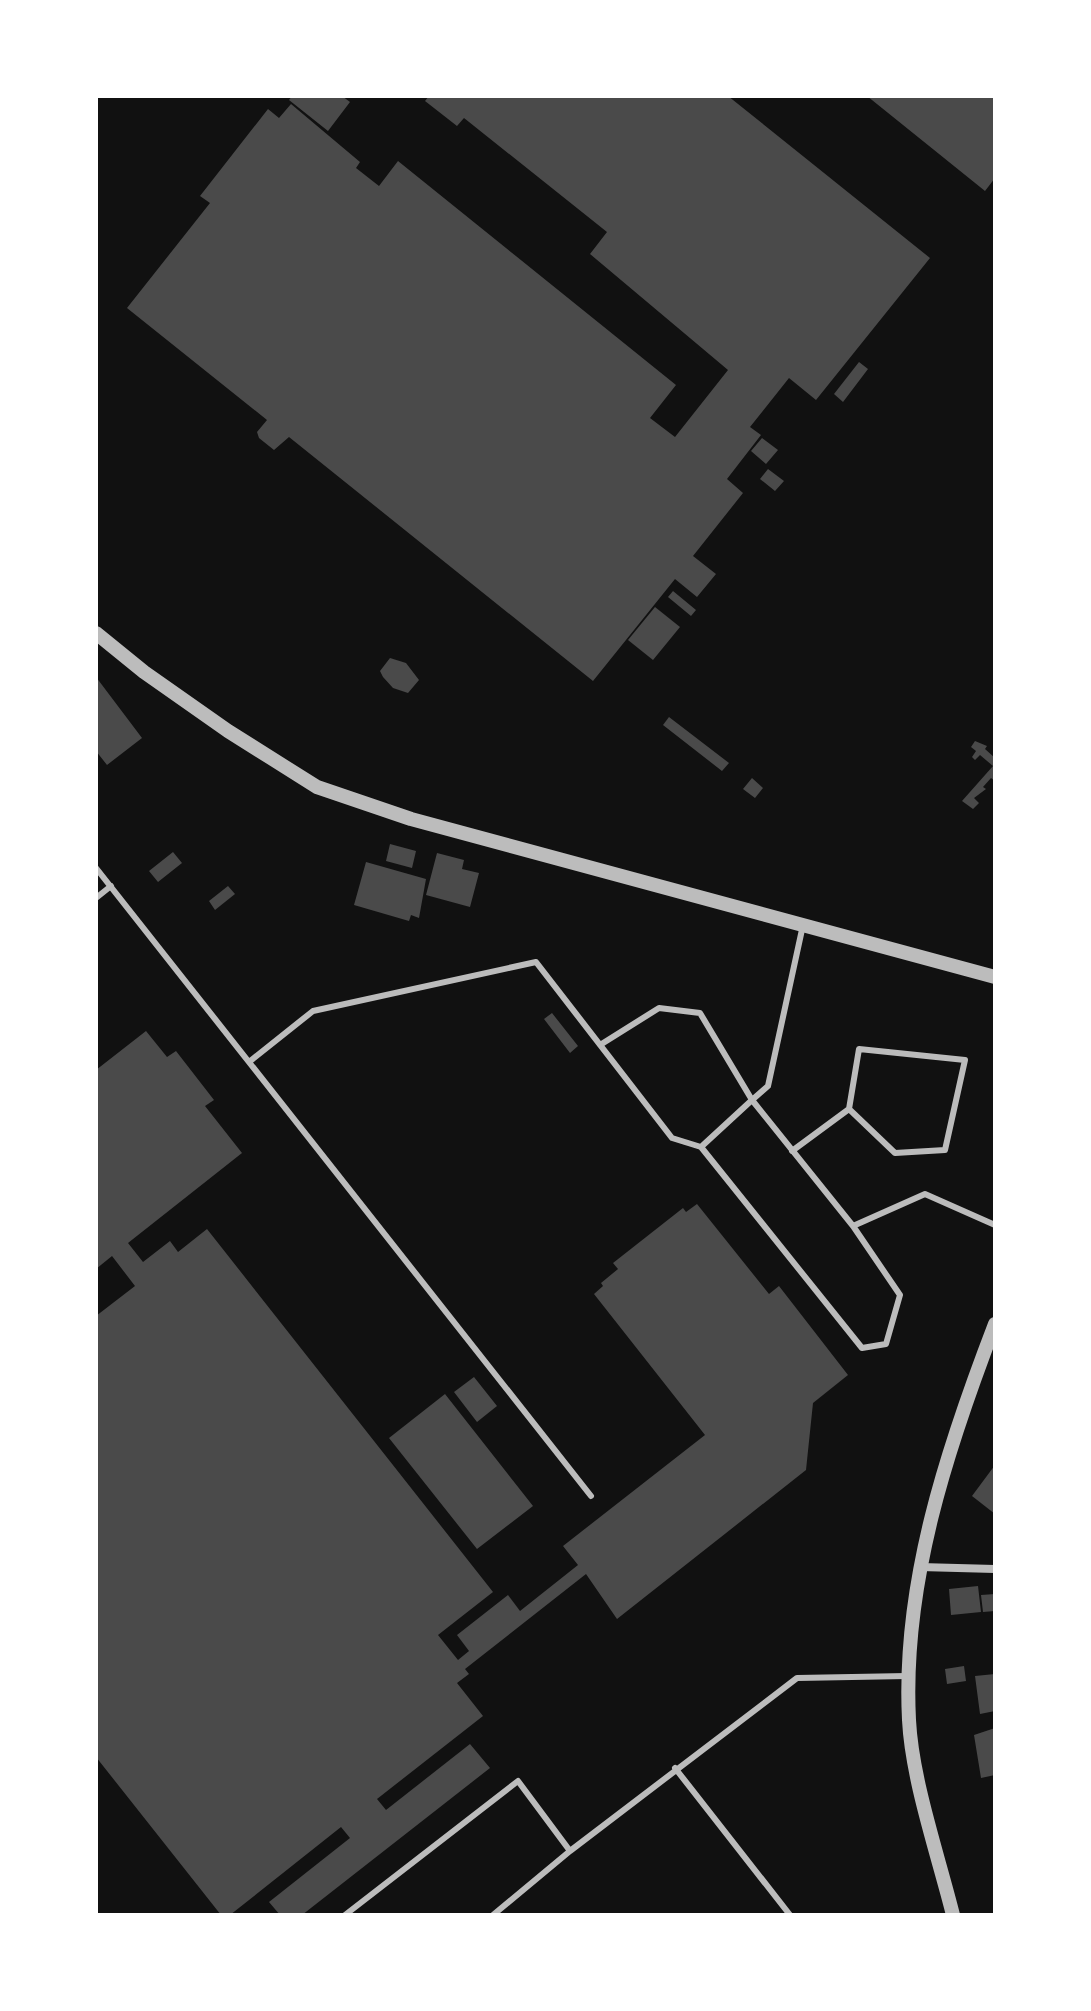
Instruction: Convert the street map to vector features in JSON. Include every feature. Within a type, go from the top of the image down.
[{"type":"street","points":[[96,633],[144,672],[228,731],[317,787],[411,819],[995,977]]},
{"type":"street","points":[[953,1915],[925,1808],[909,1722],[909,1676],[920,1567],[961,1413],[995,1324]]},
{"type":"street","points":[[920,1567],[995,1569]]},
{"type":"lane","points":[[96,868],[591,1496]]},
{"type":"lane","points":[[96,898],[111,886]]},
{"type":"lane","points":[[701,1147],[768,1086],[803,925]]},
{"type":"lane","points":[[249,1062],[313,1011],[536,962],[600,1045],[672,1138],[701,1147],[862,1348],[886,1344],[900,1295],[853,1226],[752,1100],[700,1013],[659,1008],[600,1045]]},
{"type":"lane","points":[[792,1151],[849,1109],[859,1049],[965,1060],[945,1150],[895,1153],[849,1109]]},
{"type":"lane","points":[[853,1226],[925,1194],[995,1225]]},
{"type":"lane","points":[[493,1915],[675,1768],[797,1678],[909,1676]]},
{"type":"lane","points":[[675,1768],[790,1915]]},
{"type":"lane","points":[[345,1915],[518,1781],[570,1851]]},
{"type":"building","points":[[292,96],[342,96],[350,102],[328,131],[289,100]]},
{"type":"building","points":[[429,96],[728,96],[930,258],[816,400],[789,378],[750,427],[761,435],[727,479],[743,493],[693,556],[716,574],[697,597],[675,579],[593,681],[289,437],[274,450],[259,438],[257,432],[267,420],[127,308],[210,203],[200,196],[268,109],[279,118],[291,104],[360,162],[356,168],[379,186],[398,161],[676,385],[650,418],[675,437],[728,370],[590,254],[607,232],[464,118],[457,126],[425,101]]},
{"type":"building","points":[[867,96],[995,96],[995,178],[985,191]]},
{"type":"building","points":[[859,362],[868,369],[843,402],[834,394]]},
{"type":"building","points":[[762,438],[778,450],[766,464],[751,451]]},
{"type":"building","points":[[768,469],[784,481],[775,491],[760,479]]},
{"type":"building","points":[[673,591],[696,610],[691,616],[668,597]]},
{"type":"building","points":[[655,607],[680,627],[653,660],[628,640]]},
{"type":"building","points":[[390,658],[406,663],[419,680],[408,693],[393,688],[383,677],[380,671]]},
{"type":"building","points":[[96,677],[142,738],[107,765],[96,751]]},
{"type":"building","points":[[669,717],[729,763],[722,771],[663,725]]},
{"type":"building","points":[[975,741],[987,746],[985,749],[995,758],[995,781],[991,778],[983,787],[986,789],[974,798],[979,803],[973,809],[962,801],[993,766],[980,755],[975,760],[972,757],[976,751],[971,747]]},
{"type":"building","points":[[752,778],[763,788],[755,798],[743,789]]},
{"type":"building","points":[[390,844],[416,851],[412,868],[386,861]]},
{"type":"building","points":[[173,852],[182,863],[158,882],[149,871]]},
{"type":"building","points":[[437,853],[464,860],[462,869],[479,873],[470,907],[426,895]]},
{"type":"building","points":[[366,862],[426,879],[419,918],[411,915],[409,921],[354,905]]},
{"type":"building","points":[[228,886],[235,894],[215,910],[209,901]]},
{"type":"building","points":[[552,1013],[578,1046],[570,1053],[544,1019]]},
{"type":"building","points":[[146,1031],[167,1057],[176,1051],[214,1100],[205,1106],[242,1153],[128,1243],[143,1262],[170,1241],[178,1252],[207,1229],[493,1592],[438,1635],[458,1660],[469,1651],[457,1635],[508,1595],[520,1611],[578,1565],[563,1546],[705,1435],[594,1294],[603,1286],[601,1283],[618,1269],[613,1263],[683,1208],[686,1212],[697,1204],[769,1294],[779,1286],[848,1375],[813,1403],[806,1470],[617,1619],[586,1574],[465,1669],[469,1674],[457,1683],[483,1716],[377,1799],[386,1810],[470,1744],[490,1768],[302,1915],[280,1915],[269,1902],[350,1838],[341,1827],[230,1915],[221,1915],[96,1757],[96,1316],[135,1286],[112,1256],[96,1269],[96,1070]]},
{"type":"building","points":[[474,1377],[497,1406],[477,1422],[454,1392]]},
{"type":"building","points":[[445,1394],[533,1506],[477,1549],[389,1438]]},
{"type":"building","points":[[995,1465],[995,1514],[972,1496]]},
{"type":"building","points":[[978,1586],[981,1612],[951,1615],[949,1589]]},
{"type":"building","points":[[995,1594],[995,1611],[983,1612],[981,1595]]},
{"type":"building","points":[[964,1666],[966,1681],[947,1684],[945,1669]]},
{"type":"building","points":[[995,1674],[995,1711],[980,1714],[975,1676]]},
{"type":"building","points":[[995,1728],[995,1775],[981,1778],[974,1735]]}]
